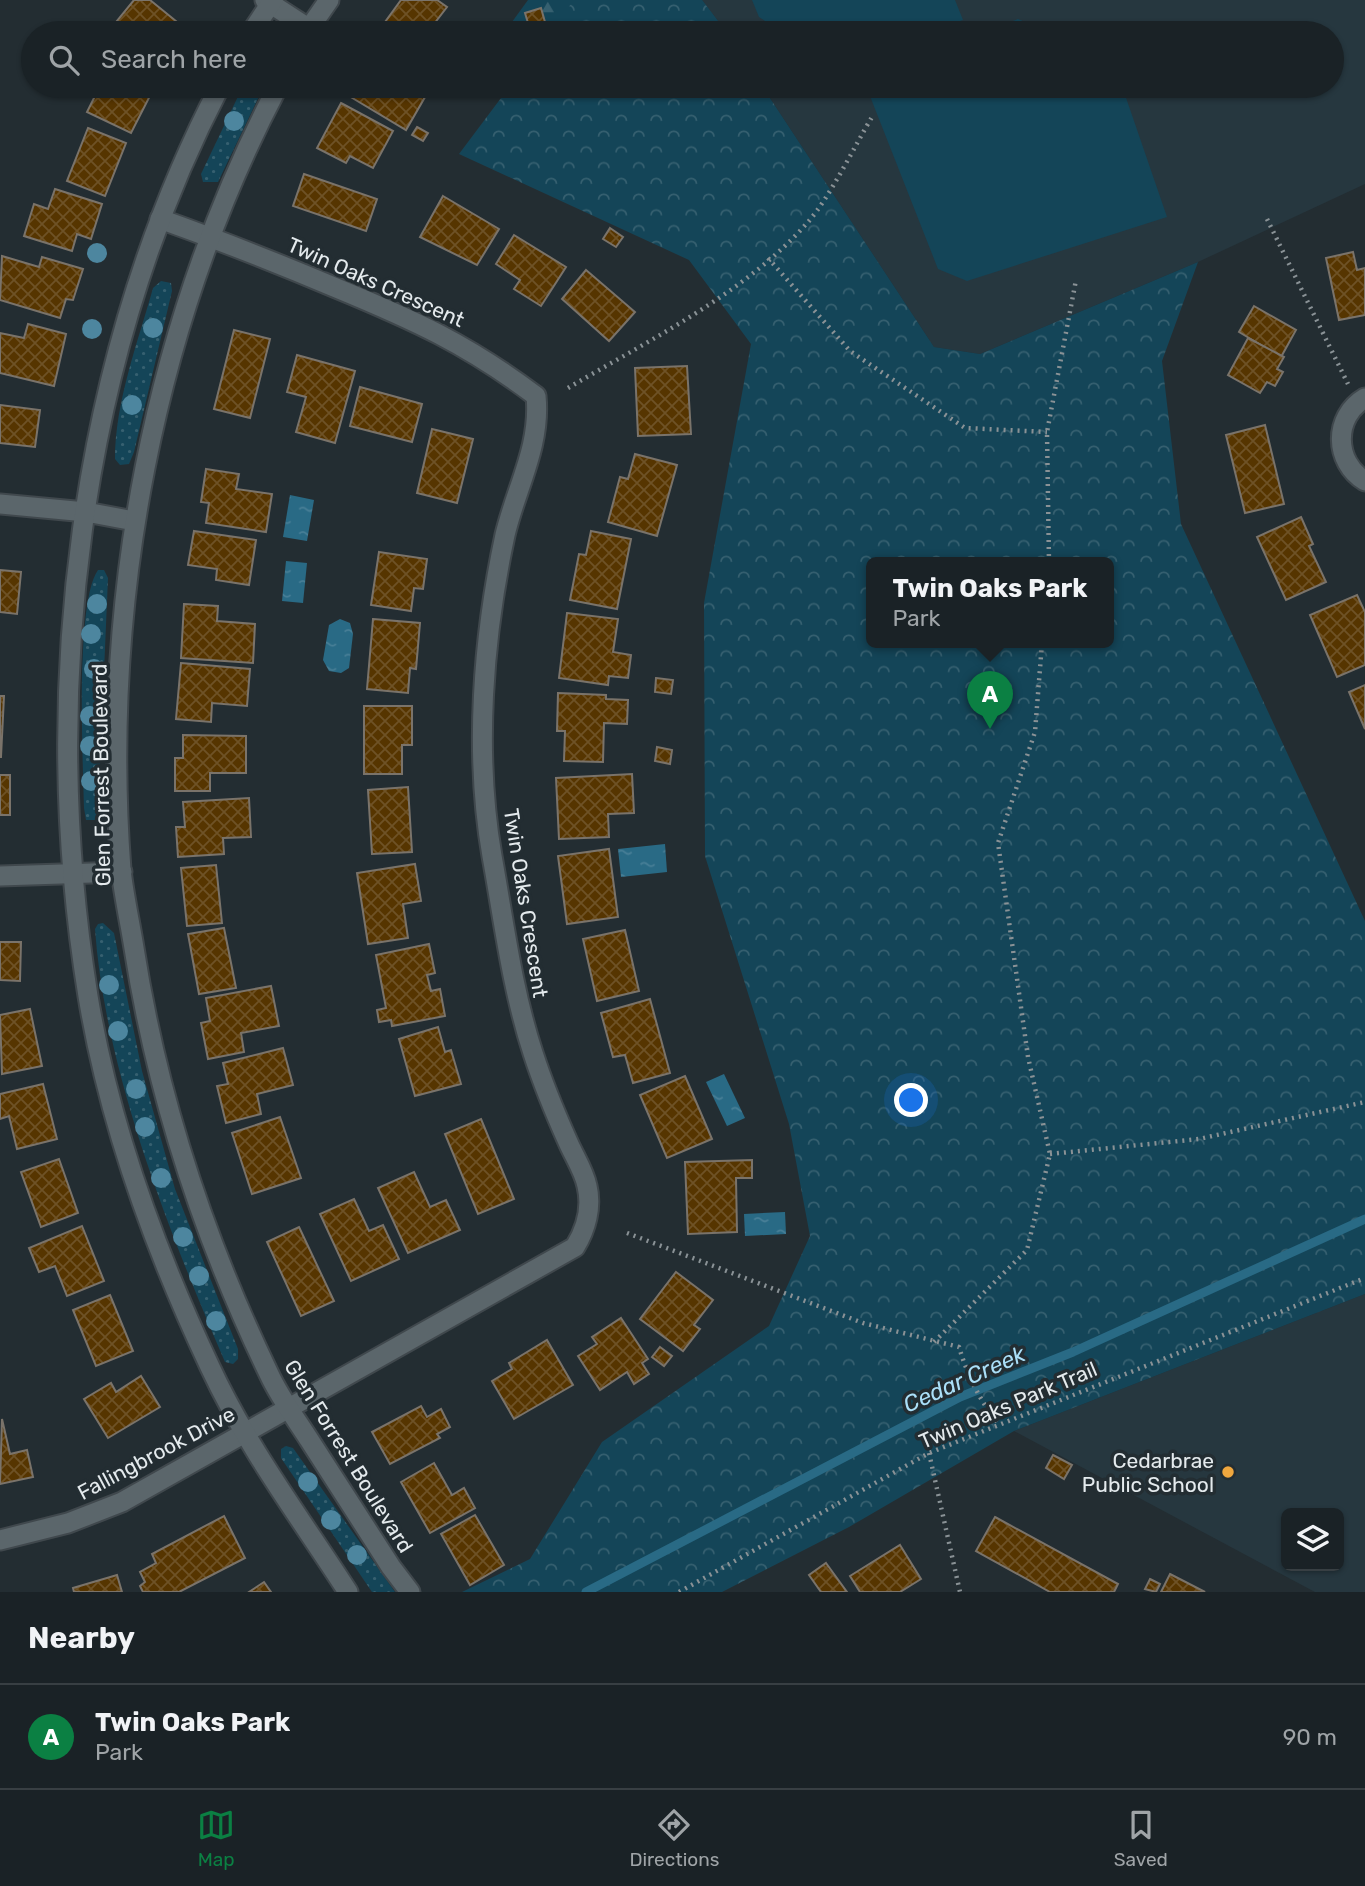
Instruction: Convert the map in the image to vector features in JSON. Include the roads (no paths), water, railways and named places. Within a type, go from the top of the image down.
[{"type":"street","points":[[314,21],[329,0]]},
{"type":"street","points":[[258,21],[270,1],[295,21]]},
{"type":"street","name":"Glen Forrest Boulevard","points":[[215,98],[160,219],[111,374],[86,513],[72,613],[68,712],[73,875],[89,999],[117,1122],[146,1213],[181,1303],[244,1432],[348,1592]]},
{"type":"street","name":"Glen Forrest Boulevard","points":[[272,98],[249,141],[183,313],[146,454],[134,521],[122,637],[119,753],[121,872],[148,1027],[190,1182],[270,1378],[391,1567],[410,1592]]},
{"type":"street","name":"Twin Oaks Crescent","points":[[160,219],[211,237],[430,327],[488,360],[536,397],[538,417],[534,446],[506,533],[491,614],[483,703],[487,827],[521,1011],[551,1105],[587,1186],[585,1231],[575,1247],[289,1408]]},
{"type":"street","points":[[1361,400],[1347,416],[1342,431],[1342,448],[1347,464],[1365,481]]},
{"type":"street","points":[[0,504],[134,521]]},
{"type":"street","points":[[0,876],[121,872]]},
{"type":"street","name":"Fallingbrook Drive","points":[[0,1540],[68,1523],[122,1502],[289,1408]]},
{"type":"water","points":[[290,495],[314,500],[307,541],[283,537]]},
{"type":"water","points":[[286,561],[307,563],[303,603],[282,601]]},
{"type":"water","points":[[340,619],[350,623],[353,634],[349,668],[341,673],[329,671],[323,660],[329,625]]},
{"type":"water","points":[[665,844],[667,872],[621,877],[618,849]]},
{"type":"water","points":[[724,1074],[745,1118],[727,1126],[706,1082]]},
{"type":"water","points":[[785,1212],[786,1234],[745,1236],[744,1214]]},
{"type":"waterway","name":"Cedar Creek","points":[[586,1592],[960,1397],[1073,1352],[1365,1219]]},
{"type":"place","name":"Twin Oaks Park","points":[[990,729]]},
{"type":"place","name":"Cedarbrae Public School","points":[[1228,1472]]}]
